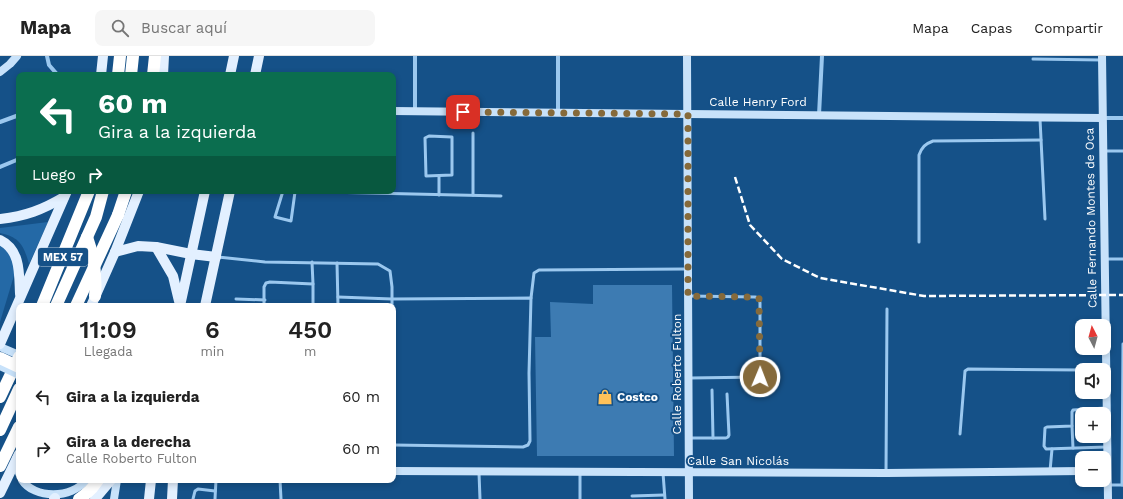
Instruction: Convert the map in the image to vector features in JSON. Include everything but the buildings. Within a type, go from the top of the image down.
[{"type":"highway","points":[[118,72],[120,56]]},
{"type":"highway","points":[[131,72],[133,56]]},
{"type":"highway","points":[[153,72],[156,56]]},
{"type":"highway","name":"MEX 57","points":[[43,303],[89,194]]},
{"type":"highway","name":"MEX 57","points":[[57,303],[96,217],[102,194]]},
{"type":"highway","points":[[77,303],[118,215],[125,194]]},
{"type":"highway","points":[[87,237],[96,272],[93,301]]},
{"type":"highway","points":[[0,358],[16,366]]},
{"type":"highway","points":[[0,397],[16,362]]},
{"type":"highway","points":[[0,430],[16,395]]},
{"type":"highway","points":[[0,466],[16,433]]},
{"type":"highway","points":[[79,499],[103,483]]},
{"type":"main road","points":[[101,72],[103,56]]},
{"type":"main road","points":[[163,72],[164,56]]},
{"type":"main road","points":[[231,72],[234,56]]},
{"type":"main road","points":[[256,72],[259,56]]},
{"type":"main road","points":[[0,219],[16,217],[34,212],[47,207],[66,194]]},
{"type":"main road","points":[[17,303],[66,194]]},
{"type":"main road","points":[[93,301],[115,252],[138,194]]},
{"type":"main road","points":[[181,303],[203,194]]},
{"type":"main road","points":[[206,303],[229,194]]},
{"type":"main road","points":[[0,240],[10,247],[16,256],[19,268],[20,296]]},
{"type":"main road","points":[[115,252],[138,246],[156,247],[216,257]]},
{"type":"main road","points":[[156,247],[173,276],[179,303]]},
{"type":"main road","points":[[0,344],[16,306]]},
{"type":"main road","points":[[0,493],[16,461]]},
{"type":"main road","points":[[95,499],[104,483]]},
{"type":"main road","points":[[100,499],[105,483]]},
{"type":"main road","points":[[148,499],[150,483]]},
{"type":"main road","points":[[172,499],[174,483]]},
{"type":"street","points":[[0,72],[17,56]]},
{"type":"street","points":[[47,56],[49,64],[55,72]]},
{"type":"street","points":[[415,56],[415,111]]},
{"type":"street","points":[[558,56],[558,113]]},
{"type":"street","name":"Calle Roberto Fulton","points":[[687,56],[689,499]]},
{"type":"street","points":[[819,115],[822,56]]},
{"type":"street","name":"Calle Fernando Montes de Oca","points":[[1102,58],[1105,363]]},
{"type":"street","name":"Calle Henry Ford","points":[[396,111],[1123,118]]},
{"type":"street","points":[[0,122],[16,116]]},
{"type":"street","points":[[0,167],[16,160]]},
{"type":"street","points":[[0,347],[16,355]]},
{"type":"street","points":[[0,366],[16,374]]},
{"type":"street","name":"Calle Fernando Montes de Oca","points":[[1108,443],[1108,451]]},
{"type":"street","name":"Calle San Nicolás","points":[[396,471],[886,474],[1075,471]]},
{"type":"street","points":[[24,483],[29,490],[36,494],[55,499],[76,489],[83,483]]},
{"type":"street","points":[[114,499],[117,483]]},
{"type":"street","name":"Calle Fernando Montes de Oca","points":[[1108,487],[1108,499]]},
{"type":"lane","points":[[1033,59],[1102,58]]},
{"type":"lane","points":[[1040,117],[1045,219]]},
{"type":"lane","points":[[473,133],[473,195]]},
{"type":"lane","points":[[429,136],[449,136],[452,137],[453,140],[453,172],[452,175],[449,176],[439,176],[426,176],[425,174],[425,138],[429,136]]},
{"type":"lane","points":[[918,242],[919,155],[922,148],[926,144],[933,141],[1041,140]]},
{"type":"lane","points":[[1102,151],[1123,151]]},
{"type":"lane","points":[[439,176],[439,195]]},
{"type":"lane","points":[[281,194],[275,217],[291,221],[295,194]]},
{"type":"lane","points":[[391,194],[501,196]]},
{"type":"lane","points":[[216,257],[265,262],[378,264],[390,271],[392,303]]},
{"type":"lane","points":[[1104,258],[1123,259]]},
{"type":"lane","points":[[312,262],[313,303]]},
{"type":"lane","points":[[337,263],[338,303]]},
{"type":"lane","points":[[396,445],[523,447],[528,445],[530,441],[529,373],[531,298],[534,273],[539,270],[688,269]]},
{"type":"lane","points":[[264,303],[264,288],[266,283],[313,284]]},
{"type":"lane","points":[[688,296],[755,297],[759,298],[760,303],[760,377],[689,378]]},
{"type":"lane","points":[[338,297],[392,299],[531,298]]},
{"type":"lane","points":[[236,299],[265,300]]},
{"type":"lane","points":[[886,474],[887,309]]},
{"type":"lane","points":[[1111,485],[1122,485],[1123,344]]},
{"type":"lane","points":[[960,434],[965,371],[968,369],[1075,370]]},
{"type":"lane","points":[[712,390],[713,438]]},
{"type":"lane","points":[[689,438],[726,438],[729,434],[727,394]]},
{"type":"lane","points":[[1073,448],[1072,412],[1075,410]]},
{"type":"lane","points":[[1072,426],[1045,428],[1044,448],[1108,447]]},
{"type":"lane","points":[[1050,472],[1052,449]]},
{"type":"lane","points":[[580,471],[580,499]]},
{"type":"lane","points":[[479,472],[480,499]]},
{"type":"lane","points":[[663,473],[665,499]]},
{"type":"lane","points":[[215,499],[216,483]]},
{"type":"lane","points":[[280,483],[281,499]]},
{"type":"lane","points":[[193,499],[195,491],[198,489],[215,491]]},
{"type":"lane","points":[[632,496],[664,495]]},
{"type":"shaded area","points":[[48,222],[29,264],[20,243],[12,237],[0,233],[0,228]]},
{"type":"shaded area","points":[[0,245],[9,250],[16,269],[0,322]]},
{"type":"railway","points":[[735,177],[750,225],[782,259],[820,278],[924,296],[1123,295]]},
{"type":"place","name":"Costco","points":[[605,397]]},
{"type":"route","points":[[463,112],[688,114],[688,296],[759,298],[760,377]]}]
